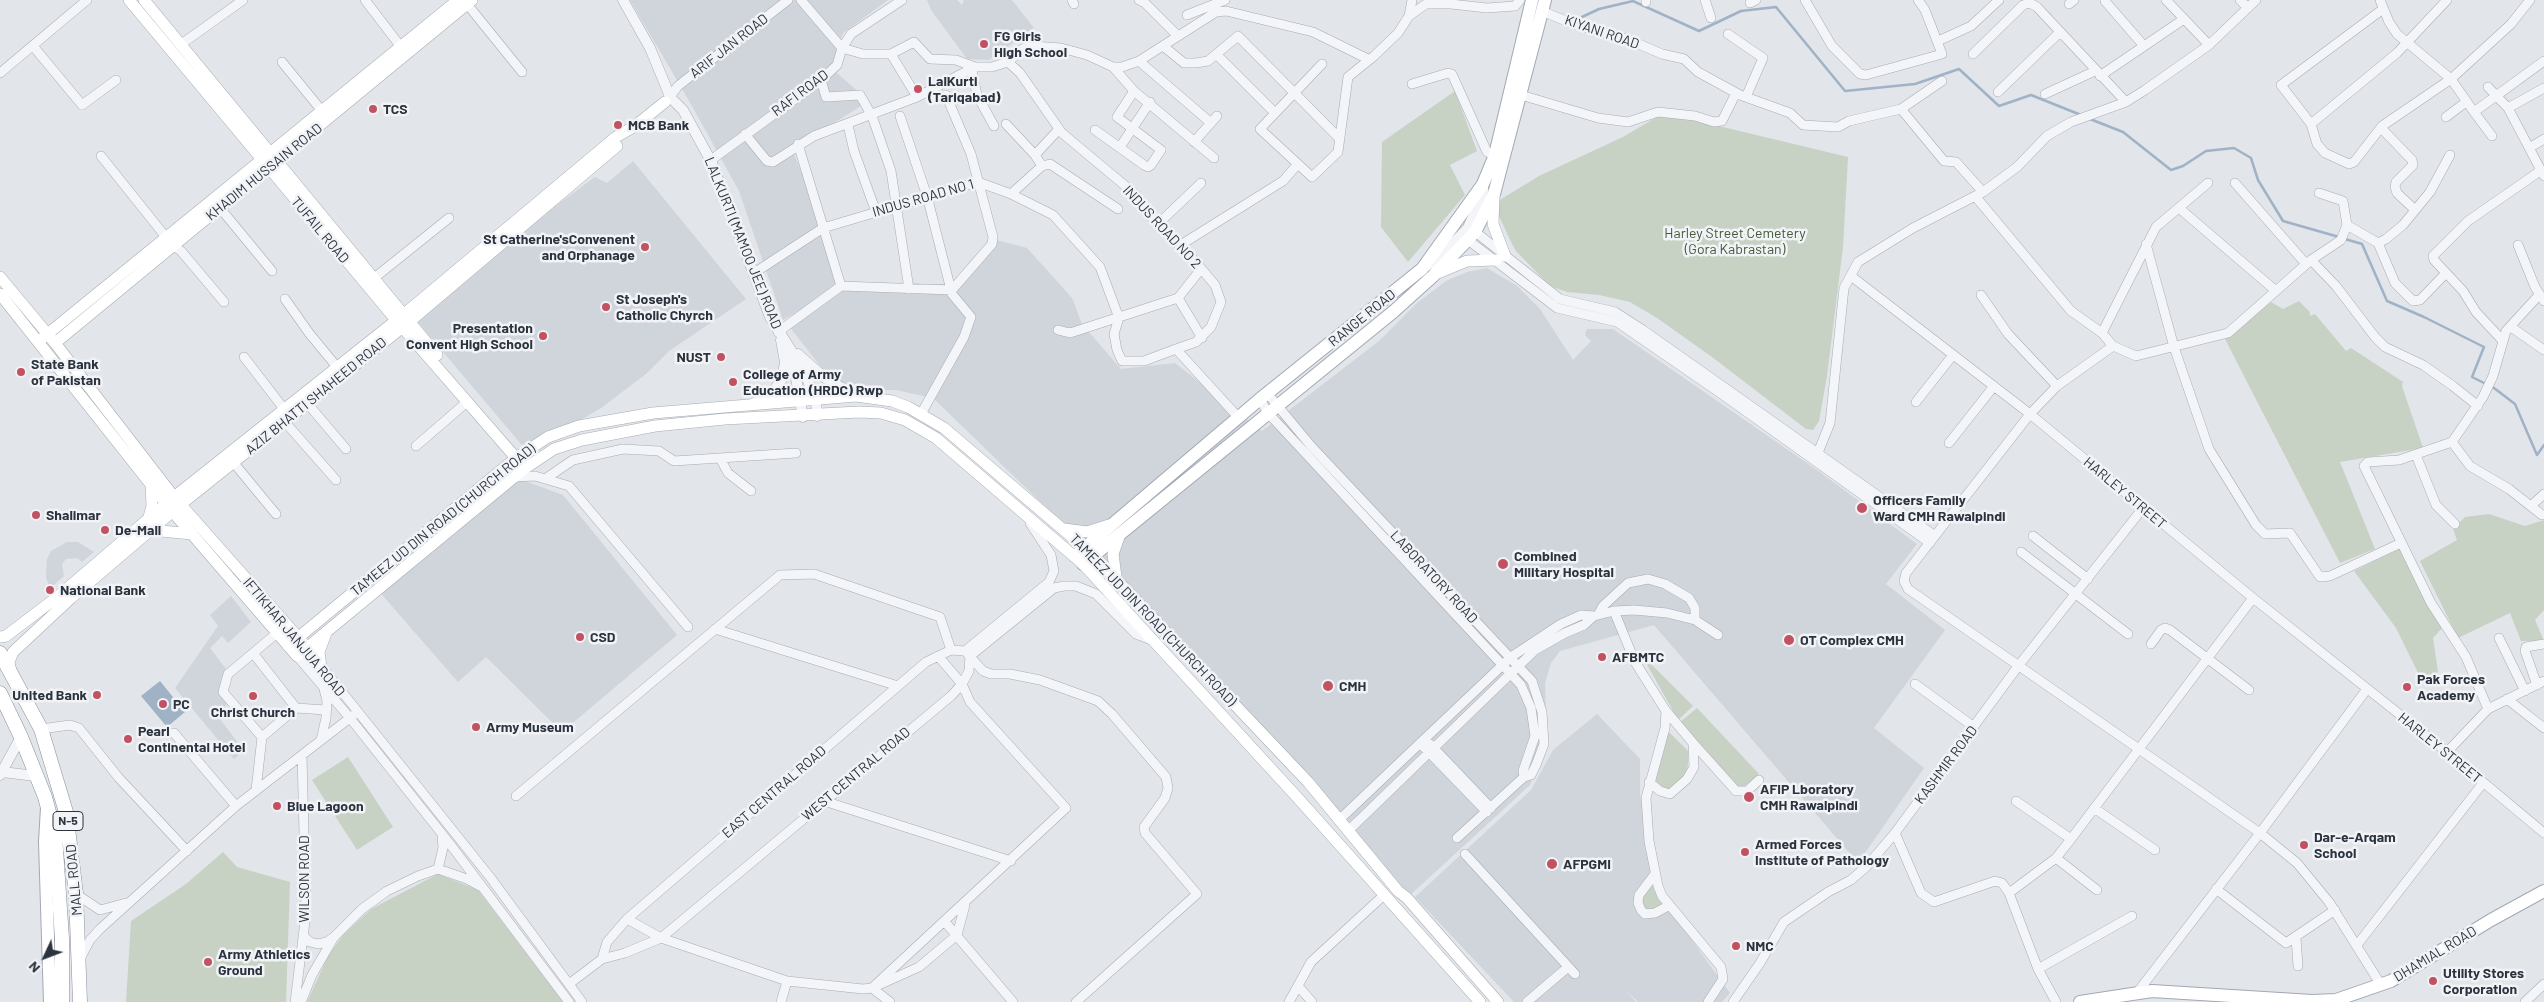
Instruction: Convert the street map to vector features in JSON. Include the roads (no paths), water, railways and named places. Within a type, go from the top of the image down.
[{"type":"highway","name":"MALL ROAD","points":[[0,653],[41,729],[66,812],[76,894],[80,1002]]},
{"type":"highway","name":"MALL ROAD","points":[[0,693],[21,736],[48,806],[58,849],[62,939],[62,1002]]},
{"type":"main road","name":"TUFAIL ROAD","points":[[128,0],[374,280],[402,321],[522,456]]},
{"type":"main road","name":"TUFAIL ROAD","points":[[144,0],[269,161],[467,402],[522,456]]},
{"type":"main road","name":"RANGE ROAD","points":[[1117,528],[1263,396],[1427,273],[1483,184],[1495,155],[1532,0]]},
{"type":"main road","name":"KHADIM HUSSAIN ROAD","points":[[47,339],[170,242],[465,1]]},
{"type":"main road","name":"KHADIM HUSSAIN ROAD","points":[[170,242],[220,208],[322,111],[401,47],[465,1]]},
{"type":"main road","points":[[1427,273],[1466,261],[1501,258],[1493,224],[1494,194],[1544,5]]},
{"type":"main road","name":"AZIZ BHATTI SHAHEED ROAD","points":[[11,672],[9,662],[13,652],[173,504],[284,415],[307,403],[616,137],[635,126],[670,98]]},
{"type":"main road","points":[[1079,560],[1117,528],[1273,410],[1393,312],[1427,273],[1470,234],[1494,194]]},
{"type":"main road","name":"IFTIKHAR JANJUA ROAD","points":[[0,277],[173,504],[192,534],[297,656]]},
{"type":"main road","name":"IFTIKHAR JANJUA ROAD","points":[[0,294],[47,339],[150,482],[279,616],[307,648]]},
{"type":"main road","name":"AZIZ BHATTI SHAHEED ROAD","points":[[173,504],[233,462],[338,367],[402,321]]},
{"type":"main road","name":"TAMEEZ UD DIN ROAD (CHURCH ROAD)","points":[[288,646],[548,437],[579,426],[653,413],[856,396],[892,401],[921,414],[944,428],[1089,551],[1308,782],[1398,891],[1407,898],[1498,1002]]},
{"type":"main road","name":"TAMEEZ UD DIN ROAD (CHURCH ROAD)","points":[[297,656],[514,477],[554,449],[582,440],[655,426],[725,419],[818,416],[858,412],[881,413],[905,420],[933,436],[1079,560],[1296,796],[1479,1001]]},
{"type":"main road","points":[[514,477],[522,456],[535,461]]},
{"type":"main road","points":[[150,482],[152,506],[149,525],[192,534]]},
{"type":"main road","name":"AZIZ BHATTI SHAHEED ROAD","points":[[0,637],[6,636],[149,525]]},
{"type":"main road","points":[[1064,530],[1087,532],[1117,528]]},
{"type":"main road","points":[[1117,528],[1113,554],[1117,580]]},
{"type":"main road","points":[[279,616],[302,624],[318,621]]},
{"type":"main road","points":[[321,668],[319,652],[326,632]]},
{"type":"main road","points":[[1296,796],[1308,782]]},
{"type":"main road","points":[[48,806],[45,842],[50,1002]]},
{"type":"main road","name":"DHAMIAL ROAD","points":[[2089,1001],[2152,991],[2254,999],[2336,1000],[2381,985],[2421,964],[2482,925],[2544,892]]},
{"type":"main road","points":[[1479,1001],[1488,991]]},
{"type":"street","points":[[180,45],[243,0]]},
{"type":"street","points":[[365,0],[401,47]]},
{"type":"street","name":"LALKURTI (MAMOO JEE) ROAD","points":[[623,0],[650,48],[670,98],[683,110],[711,160],[770,317],[804,371],[816,400],[818,416]]},
{"type":"street","name":"ARIF JAN ROAD","points":[[670,98],[678,86],[788,0]]},
{"type":"street","points":[[801,0],[842,48],[863,54],[891,54],[914,42],[930,59],[956,60],[971,68],[977,95],[994,126]]},
{"type":"street","name":"RAFI ROAD","points":[[711,160],[821,80],[837,65],[842,48],[851,34],[902,0]]},
{"type":"street","points":[[1139,0],[1145,3],[1178,36]]},
{"type":"street","points":[[1187,15],[1226,0],[1226,10]]},
{"type":"street","points":[[1409,16],[1412,0]]},
{"type":"street","points":[[1322,64],[1296,94],[1260,130],[1312,177],[1338,152],[1348,77],[1398,33],[1409,16],[1426,4],[1451,4],[1486,8],[1514,6],[1520,0]]},
{"type":"street","points":[[1705,0],[1711,18]]},
{"type":"street","points":[[1804,0],[1832,46],[1860,74],[1866,75],[1942,54],[1925,10],[1918,0]]},
{"type":"street","points":[[1938,41],[1971,26],[1989,3],[1999,0]]},
{"type":"street","points":[[2166,0],[2209,45]]},
{"type":"street","points":[[2240,0],[2248,8]]},
{"type":"street","points":[[1817,456],[1830,423],[1844,288],[1858,262],[1913,228],[1979,194],[2017,167],[2047,136],[2071,122],[2126,102],[2209,45],[2256,0]]},
{"type":"street","points":[[2311,124],[2397,53],[2447,0]]},
{"type":"street","points":[[2492,136],[2451,79],[2405,43],[2389,22],[2381,4],[2281,85],[2311,124],[2317,144],[2325,153],[2349,164],[2354,162],[2381,128],[2451,79],[2511,24],[2530,0]]},
{"type":"street","points":[[465,1],[522,72]]},
{"type":"street","points":[[2105,1],[2144,46]]},
{"type":"street","points":[[0,73],[81,2]]},
{"type":"street","points":[[1973,54],[2022,5],[2030,3],[2037,7],[2126,102]]},
{"type":"street","name":"KIYANI ROAD","points":[[1544,5],[1574,24],[1627,39],[1662,54],[1684,59],[1698,72],[1736,93],[1790,113],[1803,125],[1838,127],[1849,121],[1901,109]]},
{"type":"street","points":[[1113,67],[1122,67],[1139,61],[1216,12],[1226,10],[1313,32],[1368,59]]},
{"type":"street","points":[[2045,94],[2098,74],[2184,19]]},
{"type":"street","points":[[1998,92],[2059,32]]},
{"type":"street","points":[[1728,34],[1763,58],[1746,97]]},
{"type":"street","points":[[1163,46],[1184,63],[1208,61],[1217,55],[1232,39],[1238,36],[1340,139]]},
{"type":"street","points":[[33,46],[82,105],[116,80]]},
{"type":"street","points":[[745,134],[770,163],[798,144],[814,136],[872,116],[917,97],[971,68],[992,67],[1008,62],[1024,48],[1033,46],[1061,48],[1087,55],[1113,67],[1134,90],[1214,158]]},
{"type":"street","points":[[891,54],[917,97]]},
{"type":"street","points":[[1217,55],[1275,113]]},
{"type":"street","points":[[1139,61],[1214,120],[1194,142]]},
{"type":"street","points":[[2474,112],[2544,61]]},
{"type":"street","points":[[282,62],[322,111]]},
{"type":"street","name":"INDUS ROAD NO 2","points":[[1008,62],[1020,73],[1059,129],[1135,194],[1158,224],[1215,285],[1221,302],[1211,327],[1202,338]]},
{"type":"street","points":[[1412,84],[1451,72],[1487,152],[1495,155]]},
{"type":"street","points":[[821,80],[826,97],[860,95],[872,116],[891,171],[909,288]]},
{"type":"street","points":[[1942,80],[1901,109],[1944,161],[1956,162],[2071,311],[2102,333],[2113,346],[2136,356],[2228,333],[2344,233]]},
{"type":"street","points":[[2488,87],[2508,108],[2528,148],[2542,170],[2468,221],[2436,252],[2434,260],[2463,291],[2476,312],[2503,341]]},
{"type":"street","points":[[2508,108],[2544,88]]},
{"type":"street","points":[[1095,130],[1148,167],[1161,152],[1159,147],[1117,117],[1134,90]]},
{"type":"street","points":[[1521,96],[1598,118],[1628,122],[1658,112],[1694,116],[1714,122],[1722,121],[1736,93]]},
{"type":"street","points":[[946,96],[970,154],[993,237],[992,244],[952,290]]},
{"type":"street","points":[[1120,147],[1150,102]]},
{"type":"street","points":[[2446,117],[2466,102]]},
{"type":"street","points":[[900,116],[926,196],[954,298],[971,317],[964,337],[921,414]]},
{"type":"street","points":[[1006,124],[1035,155],[1042,166]]},
{"type":"street","points":[[848,125],[854,151],[876,212]]},
{"type":"street","points":[[2381,128],[2412,160],[2413,165],[2396,182],[2395,187],[2397,193],[2415,210]]},
{"type":"street","points":[[1035,155],[1059,129]]},
{"type":"street","points":[[2528,148],[2544,139]]},
{"type":"street","points":[[798,144],[841,286]]},
{"type":"street","points":[[2344,233],[2378,243],[2386,239],[2403,225],[2430,192],[2450,155]]},
{"type":"street","points":[[100,156],[170,242],[181,251],[224,302]]},
{"type":"street","points":[[1011,194],[1042,166],[1050,164],[1118,209]]},
{"type":"street","points":[[1179,246],[1283,181],[1297,165]]},
{"type":"street","name":"INDUS ROAD NO 1","points":[[754,273],[823,228],[978,182],[1011,194],[1053,215],[1100,267],[1119,318],[1114,334],[1117,350],[1122,361],[1144,361],[1176,349]]},
{"type":"street","points":[[1158,224],[1201,183]]},
{"type":"street","points":[[2102,333],[2156,227],[2208,183]]},
{"type":"street","points":[[2235,183],[2309,262],[2336,286],[2375,337],[2385,347],[2423,366],[2454,386],[2478,406]]},
{"type":"street","points":[[1483,184],[1484,191],[1470,234],[1501,258],[1557,308],[1617,322],[1817,456],[1932,539]]},
{"type":"street","points":[[2319,193],[2342,199],[2344,233]]},
{"type":"street","points":[[220,208],[272,271]]},
{"type":"street","points":[[2179,208],[2276,291]]},
{"type":"street","points":[[374,280],[448,218]]},
{"type":"street","points":[[2378,243],[2395,283],[2413,301],[2420,300],[2446,274]]},
{"type":"street","points":[[2146,244],[2174,347],[2209,449],[2256,524],[2265,534],[2290,533],[2320,578],[2330,576],[2401,543]]},
{"type":"street","points":[[2488,709],[2466,657],[2431,603],[2364,466],[2368,462],[2399,460],[2452,442],[2478,406],[2493,376],[2506,331],[2542,298],[2518,245]]},
{"type":"street","points":[[1058,330],[1070,333],[1178,298],[1201,269]]},
{"type":"street","name":"HARLEY STREET","points":[[1850,276],[2030,414],[2253,598],[2447,752],[2544,833]]},
{"type":"street","points":[[779,333],[841,286],[952,290]]},
{"type":"street","points":[[1981,295],[2008,334],[2057,386]]},
{"type":"street","points":[[1178,298],[1202,338],[1176,349],[1238,417]]},
{"type":"street","points":[[285,299],[309,333],[338,367]]},
{"type":"street","points":[[2511,327],[2544,350]]},
{"type":"street","points":[[779,333],[815,371],[856,396]]},
{"type":"street","points":[[750,404],[769,397],[782,378],[785,362],[779,333]]},
{"type":"street","name":"LALKURTI (MAMOO JEE) ROAD","points":[[779,333],[796,378],[803,416]]},
{"type":"street","points":[[2113,346],[2057,386],[2030,414],[1906,573],[1904,581],[1908,589],[2260,833],[2297,863],[2335,910],[2381,985]]},
{"type":"street","points":[[1916,402],[1952,355]]},
{"type":"street","points":[[244,357],[284,415],[336,480]]},
{"type":"street","points":[[1949,444],[1994,386]]},
{"type":"street","name":"LABORATORY ROAD","points":[[1263,396],[1273,410],[1521,685],[1531,708],[1535,736],[1524,771],[1524,777]]},
{"type":"street","points":[[416,446],[467,402]]},
{"type":"street","points":[[307,403],[346,448]]},
{"type":"street","name":"LABORATORY ROAD","points":[[1273,410],[1532,681],[1538,698],[1544,744],[1531,775],[1524,777],[1457,838]]},
{"type":"street","points":[[933,436],[938,445],[1030,523],[1043,539],[1051,555],[1054,571],[1049,582],[968,654]]},
{"type":"street","points":[[2452,442],[2470,466],[2532,505],[2542,515]]},
{"type":"street","points":[[545,479],[573,460],[623,449],[659,451],[674,461],[796,453]]},
{"type":"street","points":[[2416,455],[2436,505],[2455,524]]},
{"type":"street","points":[[720,458],[728,473],[751,491]]},
{"type":"street","points":[[233,462],[276,514]]},
{"type":"street","points":[[514,477],[535,476],[569,486],[688,626]]},
{"type":"street","points":[[2532,505],[2544,494]]},
{"type":"street","name":"KASHMIR ROAD","points":[[1733,1002],[1760,964],[1784,922],[1828,892],[1851,880],[1866,867],[1895,833],[2019,665],[2143,508]]},
{"type":"street","points":[[2033,536],[2088,579]]},
{"type":"street","points":[[2021,552],[2128,634]]},
{"type":"street","points":[[516,796],[780,575],[814,574],[940,617],[951,650]]},
{"type":"street","points":[[1348,831],[1535,650],[1565,633],[1584,625],[1596,616],[1603,606],[1628,583],[1648,580],[1665,584],[1689,598],[1694,608],[1695,620]]},
{"type":"street","points":[[968,654],[1054,588],[1064,586],[1076,586],[1096,594],[1136,634],[1154,641]]},
{"type":"street","points":[[2009,893],[2056,858],[2253,598]]},
{"type":"street","points":[[1339,820],[1510,657],[1561,624],[1581,615],[1596,616],[1614,611],[1634,610],[1666,613],[1695,620],[1718,635]]},
{"type":"street","points":[[1614,611],[1635,662],[1666,711],[1693,743],[1736,791],[1747,791],[1759,780]]},
{"type":"street","points":[[2151,644],[2165,628],[2209,658],[2250,690]]},
{"type":"street","points":[[715,629],[898,686]]},
{"type":"street","points":[[262,737],[224,692],[228,674],[277,633]]},
{"type":"street","points":[[2500,638],[2525,691]]},
{"type":"street","points":[[2447,752],[2488,709],[2540,683],[2526,647],[2544,644]]},
{"type":"street","name":"IFTIKHAR JANJUA ROAD","points":[[307,648],[442,834],[569,1002]]},
{"type":"street","name":"EAST CENTRAL ROAD","points":[[602,959],[607,942],[627,919],[926,662],[951,650],[968,654]]},
{"type":"street","points":[[253,653],[296,708]]},
{"type":"street","points":[[962,684],[969,671],[968,654]]},
{"type":"street","points":[[968,654],[983,670],[991,674],[1010,674],[1040,680],[1098,701],[1112,714],[1166,777],[1168,788],[1165,798],[1144,827],[1145,833],[1197,894],[1076,1002]]},
{"type":"street","name":"IFTIKHAR JANJUA ROAD","points":[[297,656],[323,686],[354,715],[505,898],[582,1002]]},
{"type":"street","points":[[872,988],[965,904],[1066,808],[970,702],[962,684],[938,656]]},
{"type":"street","name":"WEST CENTRAL ROAD","points":[[750,863],[962,684]]},
{"type":"street","name":"WEST CENTRAL ROAD","points":[[602,959],[661,938],[962,684]]},
{"type":"street","points":[[1915,684],[1974,728]]},
{"type":"street","points":[[321,741],[325,730],[326,710],[323,686]]},
{"type":"street","points":[[2136,994],[2260,833],[2367,689]]},
{"type":"street","points":[[2508,699],[2544,728]]},
{"type":"street","points":[[256,790],[262,737],[296,708],[326,710]]},
{"type":"street","points":[[1666,711],[1665,728],[1645,806],[1658,886],[1668,906],[1721,967],[1723,979],[1708,1002]]},
{"type":"street","points":[[79,961],[90,940],[129,902],[236,806],[354,715]]},
{"type":"street","points":[[41,729],[70,725],[79,728],[118,777],[187,851]]},
{"type":"street","points":[[174,733],[236,806]]},
{"type":"street","points":[[21,736],[1,774],[36,776]]},
{"type":"street","points":[[1422,741],[1489,810]]},
{"type":"street","points":[[1650,782],[1660,791],[1670,794],[1687,779],[1694,767],[1693,743]]},
{"type":"street","name":"WILSON ROAD","points":[[295,1002],[306,913],[302,755]]},
{"type":"street","points":[[2357,945],[2484,783]]},
{"type":"street","points":[[824,801],[1011,860]]},
{"type":"street","points":[[2016,801],[2071,839]]},
{"type":"street","points":[[2094,808],[2154,850]]},
{"type":"street","points":[[1895,833],[1921,893],[1934,902],[1994,881],[2002,883],[2009,893],[2038,968],[2056,1002]]},
{"type":"street","points":[[438,869],[443,848],[442,834]]},
{"type":"street","points":[[1465,854],[1575,974]]},
{"type":"street","points":[[2056,858],[2097,890]]},
{"type":"street","points":[[303,936],[310,942],[318,944],[327,942],[362,909],[387,891],[438,869],[467,879],[505,898]]},
{"type":"street","points":[[1656,874],[1639,895],[1638,903],[1641,910],[1646,914],[1655,913],[1668,906]]},
{"type":"street","points":[[2216,889],[2286,943],[2335,910]]},
{"type":"street","points":[[76,894],[100,910],[129,902]]},
{"type":"street","points":[[1289,1002],[1312,962],[1384,895]]},
{"type":"street","points":[[627,919],[661,938],[787,981],[853,989],[872,988],[919,967],[957,935],[965,904]]},
{"type":"street","points":[[2038,968],[2132,916]]},
{"type":"street","points":[[945,922],[1013,1002]]},
{"type":"street","points":[[301,1002],[312,975],[334,937]]},
{"type":"street","points":[[2296,938],[2298,966]]},
{"type":"street","points":[[569,984],[602,959]]},
{"type":"street","points":[[1526,1002],[1568,967]]},
{"type":"street","points":[[781,1002],[787,981]]},
{"type":"street","points":[[2525,1002],[2544,984]]},
{"type":"street","points":[[1298,986],[1312,1002]]},
{"type":"street","points":[[872,988],[890,1002]]},
{"type":"water","name":"PC","points":[[160,681],[185,712],[167,727],[141,696]]},
{"type":"waterway","points":[[1582,17],[1599,9],[1633,1],[1699,31],[1741,11],[1776,7],[1845,91],[1915,84],[1959,69],[1999,106],[2031,95],[2081,115]]},
{"type":"waterway","points":[[2090,119],[2123,132],[2171,170],[2183,166],[2206,151],[2234,148],[2251,158],[2258,180],[2283,221],[2339,237]]},
{"type":"waterway","points":[[2345,239],[2362,244],[2387,301],[2484,347],[2472,377],[2494,388],[2515,404],[2537,455],[2544,445]]},
{"type":"place","name":"FG Girls High School","points":[[984,44]]},
{"type":"place","name":"LalKurti (Tariqabad)","points":[[918,89]]},
{"type":"place","name":"TCS","points":[[373,109]]},
{"type":"place","name":"MCB Bank","points":[[618,125]]},
{"type":"place","name":"St Catherine'sConvenent and Orphanage","points":[[645,247]]},
{"type":"place","name":"St Joseph's Catholic Chyrch","points":[[606,307]]},
{"type":"place","name":"Presentation Convent High School","points":[[543,336]]},
{"type":"place","name":"NUST","points":[[721,357]]},
{"type":"place","name":"State Bank of Pakistan","points":[[21,372]]},
{"type":"place","name":"College of Army Education (HRDC) Rwp","points":[[733,382]]},
{"type":"place","name":"Officers Family Ward CMH Rawalpindi","points":[[1862,508]]},
{"type":"place","name":"Shalimar","points":[[36,515]]},
{"type":"place","name":"De-Mall","points":[[105,530]]},
{"type":"place","name":"Combined Military Hospital","points":[[1503,564]]},
{"type":"place","name":"National Bank","points":[[50,590]]},
{"type":"place","name":"CSD","points":[[580,637]]},
{"type":"place","name":"OT Complex CMH","points":[[1789,640]]},
{"type":"place","name":"AFBMTC","points":[[1602,657]]},
{"type":"place","name":"CMH","points":[[1328,686]]},
{"type":"place","name":"Pak Forces Academy","points":[[2407,687]]},
{"type":"place","name":"United Bank","points":[[97,695]]},
{"type":"place","name":"Christ Church","points":[[253,696]]},
{"type":"place","name":"PC","points":[[163,704]]},
{"type":"place","name":"Army Museum","points":[[476,727]]},
{"type":"place","name":"Pearl Continental Hotel","points":[[128,739]]},
{"type":"place","name":"AFIP Lboratory CMH Rawalpindi","points":[[1749,797]]},
{"type":"place","name":"Blue Lagoon","points":[[277,806]]},
{"type":"place","name":"Dar-e-Arqam School","points":[[2304,845]]},
{"type":"place","name":"Armed Forces Institute of Pathology","points":[[1745,852]]},
{"type":"place","name":"AFPGMI","points":[[1552,864]]},
{"type":"place","name":"NMC","points":[[1736,946]]},
{"type":"place","name":"Army Athletics Ground","points":[[208,962]]},
{"type":"place","name":"Utility Stores Corporation","points":[[2433,981]]},
{"type":"park label","name":"Harley Street Cemetery (Gora Kabrastan)","points":[[1735,242]]}]
